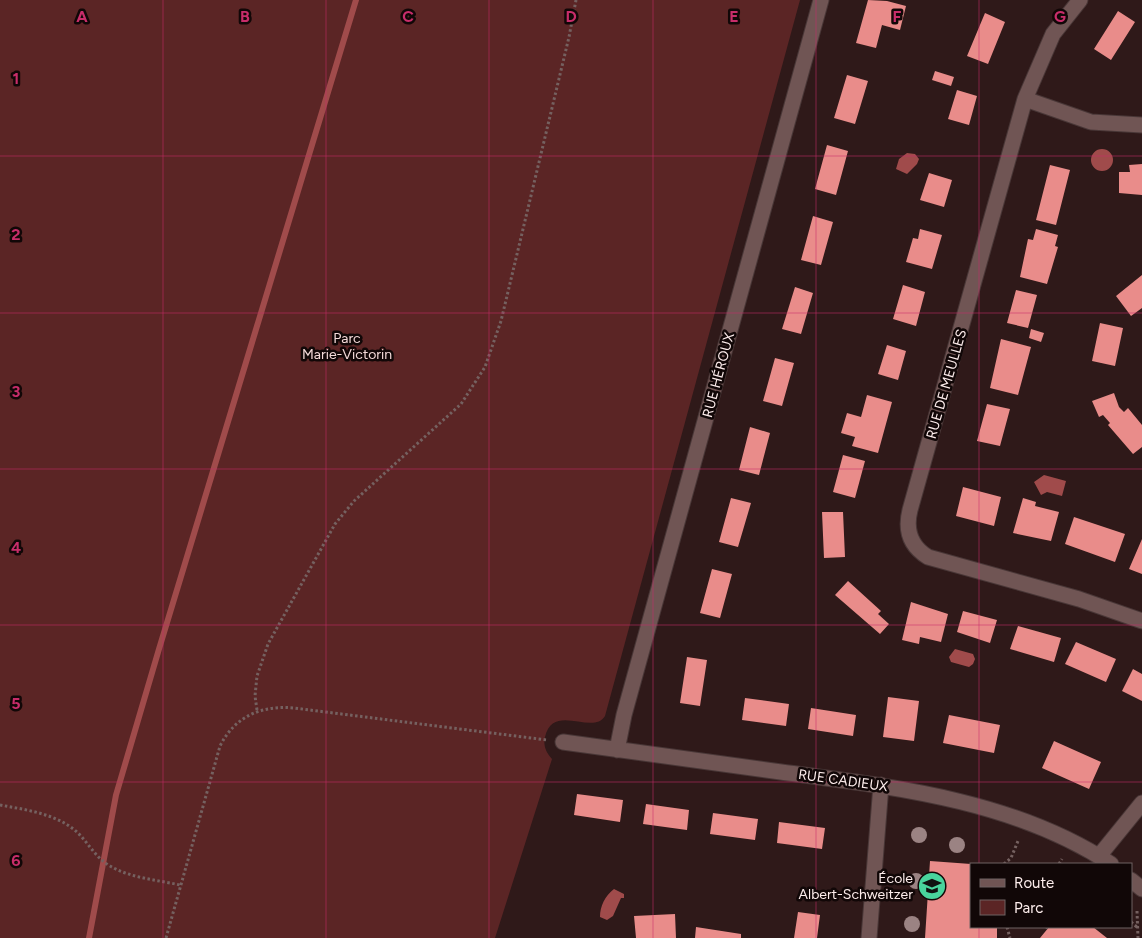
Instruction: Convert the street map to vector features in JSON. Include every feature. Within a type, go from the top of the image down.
[{"type":"street","name":"RUE HÉROUX","points":[[617,750],[624,715],[821,0]]},
{"type":"street","name":"RUE DE MEULLES","points":[[1080,0],[1053,34],[1025,99],[910,510],[908,533],[917,550],[928,557],[1079,599],[1142,621]]},
{"type":"street","points":[[1025,99],[1091,122],[1142,125]]},
{"type":"street","name":"RUE CADIEUX","points":[[563,742],[881,786],[946,798],[1003,814],[1055,833],[1105,860]]},
{"type":"street","points":[[869,938],[881,786]]},
{"type":"street","points":[[1105,860],[1142,803]]},
{"type":"street","points":[[1132,881],[1142,889]]},
{"type":"path","points":[[257,710],[255,696],[257,676],[268,644],[334,524],[354,501],[461,404],[485,368],[501,320],[569,37],[576,0]]},
{"type":"path","points":[[166,938],[220,746],[224,738],[239,721],[257,710],[274,706],[294,708],[563,742]]},
{"type":"path","points":[[0,805],[58,819],[78,833],[106,863],[122,871],[180,885]]},
{"type":"path","points":[[1005,863],[1011,858],[1018,841]]},
{"type":"path","points":[[1060,863],[1062,858]]},
{"type":"path","points":[[1138,911],[1138,938]]},
{"type":"path","points":[[1132,923],[1138,928]]},
{"type":"green space","name":"Parc Marie-Victorin","points":[[0,0],[800,0],[605,716],[599,721],[592,723],[564,720],[556,722],[549,727],[544,743],[552,759],[495,938],[0,938]]},
{"type":"shaded area","points":[[1102,149],[1110,152],[1113,160],[1110,168],[1102,171],[1094,168],[1091,160],[1094,152]]},
{"type":"shaded area","points":[[907,153],[915,154],[919,159],[917,164],[907,174],[896,169],[899,159]]},
{"type":"shaded area","points":[[1044,475],[1066,481],[1062,496],[1047,492],[1041,495],[1034,482]]},
{"type":"shaded area","points":[[955,649],[973,654],[975,659],[973,664],[969,667],[951,662],[949,657]]},
{"type":"shaded area","points":[[614,889],[624,894],[624,898],[621,898],[613,916],[607,920],[600,917],[601,909],[606,898]]},
{"type":"building","points":[[868,0],[887,1],[906,6],[900,30],[882,25],[876,48],[856,43]]},
{"type":"building","points":[[1118,11],[1135,22],[1111,60],[1094,49]]},
{"type":"building","points":[[985,13],[1005,22],[988,64],[967,56]]},
{"type":"building","points":[[935,71],[954,77],[951,86],[932,80]]},
{"type":"building","points":[[847,75],[868,81],[855,124],[834,118]]},
{"type":"building","points":[[957,90],[977,96],[969,125],[948,119]]},
{"type":"building","points":[[827,145],[848,151],[836,195],[815,189]]},
{"type":"building","points":[[1142,164],[1142,195],[1119,193],[1119,172],[1130,172],[1129,165]]},
{"type":"building","points":[[1050,165],[1070,170],[1056,225],[1036,220]]},
{"type":"building","points":[[929,173],[952,180],[944,207],[920,200]]},
{"type":"building","points":[[813,216],[833,222],[821,265],[801,260]]},
{"type":"building","points":[[920,229],[942,235],[932,269],[906,262],[913,238],[918,239]]},
{"type":"building","points":[[1036,229],[1058,235],[1055,246],[1058,247],[1047,284],[1020,277],[1028,239],[1033,240]]},
{"type":"building","points":[[1142,275],[1142,308],[1131,316],[1116,296]]},
{"type":"building","points":[[903,285],[925,292],[916,326],[893,319]]},
{"type":"building","points":[[795,287],[813,293],[801,334],[782,329]]},
{"type":"building","points":[[1016,290],[1037,295],[1028,328],[1007,323]]},
{"type":"building","points":[[1100,323],[1123,328],[1115,366],[1092,361]]},
{"type":"building","points":[[1031,329],[1044,333],[1041,342],[1029,338]]},
{"type":"building","points":[[1001,339],[1031,347],[1018,395],[990,388]]},
{"type":"building","points":[[887,345],[906,351],[898,380],[878,374]]},
{"type":"building","points":[[775,358],[794,363],[782,406],[763,401]]},
{"type":"building","points":[[1114,393],[1119,407],[1124,412],[1128,408],[1142,425],[1142,447],[1133,454],[1108,425],[1110,423],[1103,415],[1099,417],[1092,401]]},
{"type":"building","points":[[867,395],[892,402],[878,453],[852,446],[855,437],[841,433],[847,413],[861,417]]},
{"type":"building","points":[[987,404],[1010,409],[1000,446],[977,441]]},
{"type":"building","points":[[750,427],[770,433],[759,475],[739,470]]},
{"type":"building","points":[[843,455],[865,461],[855,498],[833,492]]},
{"type":"building","points":[[963,487],[1001,497],[994,526],[956,516]]},
{"type":"building","points":[[731,498],[751,503],[738,547],[719,542]]},
{"type":"building","points":[[1023,498],[1036,502],[1035,506],[1059,512],[1051,541],[1013,533]]},
{"type":"building","points":[[822,512],[843,512],[845,557],[824,558]]},
{"type":"building","points":[[1074,517],[1125,534],[1115,562],[1065,544]]},
{"type":"building","points":[[1142,539],[1142,574],[1129,569]]},
{"type":"building","points":[[712,569],[732,574],[720,618],[700,613]]},
{"type":"building","points":[[848,581],[881,611],[878,614],[889,624],[880,634],[835,595]]},
{"type":"building","points":[[911,602],[948,614],[941,642],[920,637],[919,644],[902,640]]},
{"type":"building","points":[[963,611],[997,620],[990,643],[957,632]]},
{"type":"building","points":[[1018,626],[1061,638],[1054,662],[1010,649]]},
{"type":"building","points":[[1076,642],[1116,659],[1106,682],[1065,664]]},
{"type":"building","points":[[687,657],[707,660],[700,706],[680,703]]},
{"type":"building","points":[[1133,669],[1142,674],[1142,701],[1122,691]]},
{"type":"building","points":[[888,697],[919,701],[914,741],[883,737]]},
{"type":"building","points":[[745,698],[789,704],[786,726],[742,720]]},
{"type":"building","points":[[811,708],[856,715],[853,736],[808,729]]},
{"type":"building","points":[[949,715],[1000,725],[994,753],[943,743]]},
{"type":"building","points":[[1054,741],[1101,762],[1089,789],[1042,768]]},
{"type":"building","points":[[577,794],[623,800],[620,822],[574,815]]},
{"type":"building","points":[[646,804],[689,810],[687,830],[643,824]]},
{"type":"building","points":[[713,813],[758,819],[755,840],[710,834]]},
{"type":"building","points":[[779,822],[825,828],[822,849],[777,843]]},
{"type":"building","points":[[930,861],[970,864],[970,928],[997,928],[997,938],[925,938]]},
{"type":"building","points":[[798,912],[820,915],[817,938],[794,938]]},
{"type":"building","points":[[675,914],[676,938],[636,938],[634,916]]},
{"type":"building","points":[[696,927],[741,934],[741,938],[695,938]]},
{"type":"building","points":[[1048,928],[1094,928],[1107,938],[1040,938]]},
{"type":"waterway","points":[[89,938],[116,795],[356,0]]},
{"type":"place","name":"École Albert-Schweitzer","points":[[932,886]]}]
